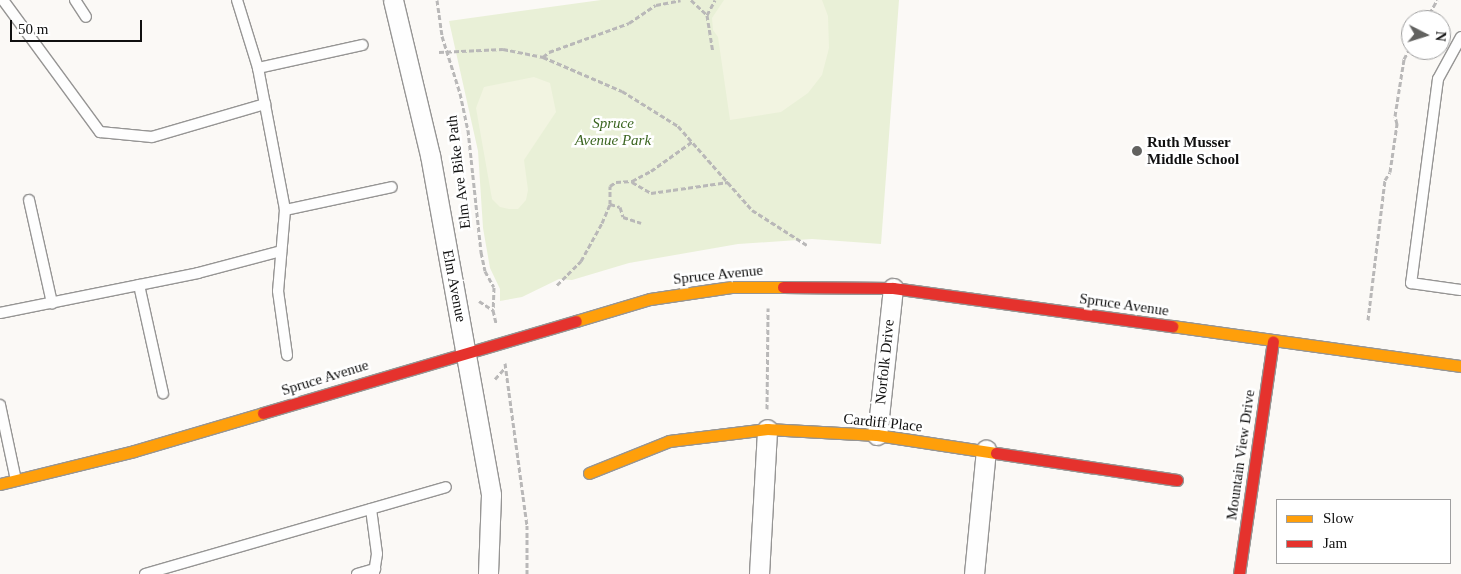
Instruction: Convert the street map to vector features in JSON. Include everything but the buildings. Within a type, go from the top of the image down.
[{"type":"street","name":"Elm Avenue","points":[[393,0],[430,155],[491,495],[488,574]]},
{"type":"street","name":"Spruce Avenue","points":[[0,484],[134,451],[466,350],[650,298],[697,290],[770,285],[893,288],[1461,366]]},
{"type":"street","name":"Norfolk Drive","points":[[877,435],[893,288]]},
{"type":"street","name":"Mountain View Drive","points":[[1238,574],[1273,341]]},
{"type":"street","name":"Cardiff Place","points":[[590,474],[670,441],[767,424],[877,435],[1177,480]]},
{"type":"street","points":[[759,574],[767,424]]},
{"type":"street","points":[[974,574],[986,450]]},
{"type":"lane","points":[[3,0],[100,132],[152,137],[265,104]]},
{"type":"lane","points":[[75,0],[86,17]]},
{"type":"lane","points":[[237,0],[258,68],[285,210],[278,291],[287,354]]},
{"type":"lane","points":[[1461,38],[1438,79],[1411,283],[1461,290]]},
{"type":"lane","points":[[258,68],[363,45]]},
{"type":"lane","points":[[285,210],[392,187]]},
{"type":"lane","points":[[29,200],[52,303]]},
{"type":"lane","points":[[0,313],[139,285],[281,251]]},
{"type":"lane","points":[[139,285],[163,393]]},
{"type":"lane","points":[[0,404],[16,481]]},
{"type":"lane","points":[[145,574],[446,486]]},
{"type":"lane","points":[[357,574],[374,571],[377,554],[371,509]]},
{"type":"path","name":"Elm Ave Bike Path","points":[[436,0],[442,36],[448,51],[468,130],[480,252],[485,271],[494,287],[493,310],[479,301]]},
{"type":"path","points":[[542,57],[549,52],[628,23],[656,5],[681,0]]},
{"type":"path","points":[[690,0],[707,15]]},
{"type":"path","points":[[713,51],[707,15],[715,0]]},
{"type":"path","points":[[439,52],[503,49],[542,57],[622,92],[678,126],[752,210],[807,245]]},
{"type":"path","points":[[1368,320],[1385,180],[1390,172],[1397,124],[1394,116],[1404,60]]},
{"type":"path","points":[[557,286],[581,261],[610,204],[610,186],[616,182],[632,181],[651,172],[693,141]]},
{"type":"path","points":[[632,181],[651,193],[728,182]]},
{"type":"path","points":[[610,204],[620,207],[624,217],[641,224]]},
{"type":"path","points":[[767,424],[770,285]]},
{"type":"path","points":[[495,379],[506,368],[527,524],[527,574]]},
{"type":"green space","name":"Spruce Avenue Park","points":[[601,0],[899,0],[881,244],[812,239],[738,244],[629,263],[572,280],[559,279],[522,297],[500,301],[500,289],[490,268],[483,228],[478,151],[449,21]]},
{"type":"green space","points":[[724,0],[822,0],[828,16],[829,48],[822,75],[808,93],[781,112],[730,120],[718,37],[713,30],[712,18]]},
{"type":"green space","points":[[534,77],[550,83],[556,112],[524,160],[528,190],[526,200],[518,209],[500,207],[492,199],[476,108],[484,87]]},
{"type":"traffic: slow","points":[[576,321],[650,299],[731,287],[783,287]]},
{"type":"traffic: slow","points":[[1172,326],[1461,366]]},
{"type":"traffic: slow","points":[[0,484],[134,451],[263,413]]},
{"type":"traffic: slow","points":[[589,473],[669,441],[767,429],[877,435],[996,453]]},
{"type":"traffic: jam","points":[[783,287],[893,288],[1172,326]]},
{"type":"traffic: jam","points":[[263,413],[576,321]]},
{"type":"traffic: jam","points":[[1239,574],[1273,341]]},
{"type":"traffic: jam","points":[[996,453],[1177,480]]},
{"type":"place","name":"Ruth Musser Middle School","points":[[1137,151]]}]
